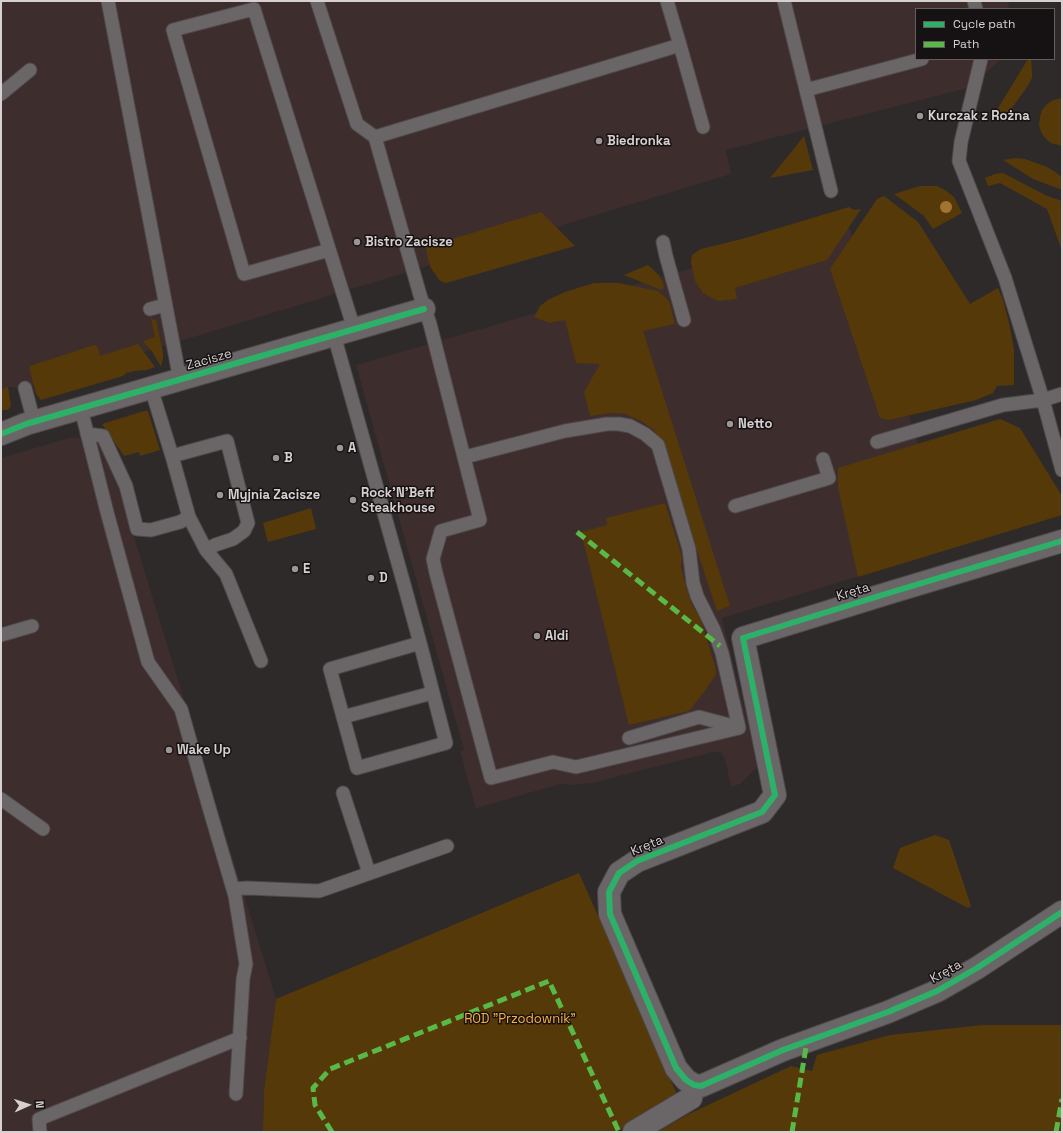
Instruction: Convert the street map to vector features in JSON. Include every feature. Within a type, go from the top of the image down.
[{"type":"street","name":"Zacisze","points":[[1,434],[30,423],[424,309]]},
{"type":"street","name":"Zacisze","points":[[1,423],[30,423]]},
{"type":"street","name":"Kręta","points":[[1062,541],[743,638],[775,795],[762,812],[637,861],[619,873],[608,892],[610,914],[676,1068],[686,1080],[694,1085],[701,1086],[783,1050],[888,1012],[937,991],[977,968],[1062,912]]},
{"type":"street","points":[[634,1132],[691,1098],[694,1085]]},
{"type":"lane","points":[[108,1],[180,380]]},
{"type":"lane","points":[[317,1],[357,124],[375,137],[424,309],[430,324],[480,520],[441,531],[433,559],[491,778],[553,762],[576,767],[739,728]]},
{"type":"lane","points":[[667,1],[704,127]]},
{"type":"lane","points":[[784,1],[831,191]]},
{"type":"lane","points":[[329,250],[244,274],[173,30],[254,9],[329,250],[344,332],[432,693],[446,743],[357,768],[330,669],[420,644]]},
{"type":"lane","points":[[375,137],[680,45]]},
{"type":"lane","points":[[806,90],[918,60]]},
{"type":"lane","points":[[981,60],[959,161],[1005,278],[1043,400],[1062,470]]},
{"type":"lane","points":[[1,94],[30,70]]},
{"type":"lane","points":[[663,242],[684,320]]},
{"type":"lane","points":[[150,309],[165,305]]},
{"type":"lane","points":[[25,388],[30,423]]},
{"type":"lane","points":[[151,388],[189,517],[206,550],[226,574],[261,662]]},
{"type":"lane","points":[[877,442],[1003,405],[1043,400],[1062,394]]},
{"type":"lane","points":[[81,409],[107,512],[148,662],[181,709],[233,889],[246,964],[243,980],[236,1094]]},
{"type":"lane","points":[[465,457],[565,431],[607,424],[630,426],[645,434],[658,445],[689,549],[693,584],[697,596],[714,630],[722,653],[739,728]]},
{"type":"lane","points":[[87,434],[103,436],[126,486],[137,529],[150,530],[180,522],[189,517]]},
{"type":"lane","points":[[172,456],[227,441],[248,523],[244,530],[232,539],[206,550]]},
{"type":"lane","points":[[735,506],[829,478],[823,459]]},
{"type":"lane","points":[[1,635],[32,626]]},
{"type":"lane","points":[[343,717],[432,693]]},
{"type":"lane","points":[[629,738],[699,718],[739,728]]},
{"type":"lane","points":[[343,793],[369,873]]},
{"type":"lane","points":[[1,799],[43,828]]},
{"type":"lane","points":[[233,889],[247,888],[319,891],[447,846]]},
{"type":"lane","points":[[40,1132],[39,1119],[240,1038]]},
{"type":"shaded area","points":[[1,1],[1008,1],[1009,8],[915,8],[915,60],[1000,60],[971,87],[726,150],[731,174],[25,388],[8,387],[1,389]]},
{"type":"shaded area","points":[[848,223],[951,548],[722,618],[758,766],[740,784],[731,787],[725,759],[721,752],[713,752],[592,783],[573,785],[560,784],[476,808],[460,751],[464,750],[356,365]]},
{"type":"shaded area","points":[[103,436],[276,999],[264,1091],[263,1132],[1,1132],[1,458],[69,438]]},
{"type":"green space","points":[[1027,60],[1031,60],[1032,78],[1027,87],[1009,112],[1000,117],[992,118]]},
{"type":"green space","points":[[1062,98],[1062,146],[1051,143],[1045,138],[1041,132],[1039,124],[1042,110],[1047,104],[1053,100]]},
{"type":"green space","points":[[804,136],[813,170],[770,178],[784,161]]},
{"type":"green space","points":[[1015,158],[1025,159],[1054,171],[1062,177],[1062,190],[1033,179],[1003,160]]},
{"type":"green space","points":[[1003,173],[1047,196],[1062,201],[1062,251],[1047,209],[1000,183],[988,186],[985,178]]},
{"type":"green space","points":[[920,186],[937,186],[945,190],[954,197],[962,213],[933,229],[924,216],[894,194]]},
{"type":"green space","points":[[884,196],[918,222],[970,304],[998,288],[1003,300],[1014,349],[1014,385],[997,386],[993,393],[976,400],[889,420],[880,418],[830,269],[877,199]]},
{"type":"green space","points":[[849,207],[854,210],[861,209],[827,260],[735,288],[737,299],[718,301],[703,293],[695,281],[691,262],[692,255],[701,249],[742,239]]},
{"type":"green space","points":[[541,212],[575,246],[446,283],[440,281],[431,268],[426,247]]},
{"type":"green space","points":[[648,265],[659,275],[664,288],[661,290],[624,275]]},
{"type":"green space","points":[[594,283],[618,283],[658,291],[669,301],[675,324],[643,331],[730,606],[717,611],[661,440],[653,429],[641,421],[625,414],[611,413],[590,416],[584,392],[600,364],[576,363],[565,320],[549,323],[534,317],[540,306],[548,300],[565,292]]},
{"type":"green space","points":[[151,319],[156,320],[163,353],[161,367],[153,353],[143,341],[155,337]]},
{"type":"green space","points":[[138,344],[155,367],[126,373],[123,376],[41,400],[36,394],[30,366],[94,345],[98,348],[100,356]]},
{"type":"green space","points":[[8,387],[11,406],[8,410],[1,410],[1,389]]},
{"type":"green space","points":[[148,411],[160,450],[140,456],[139,452],[124,456],[102,424]]},
{"type":"green space","points":[[1000,419],[1020,428],[1062,496],[1062,515],[858,577],[838,488],[838,468]]},
{"type":"green space","points":[[665,503],[682,557],[681,567],[687,591],[692,605],[701,620],[716,674],[689,711],[629,725],[581,532],[607,525],[606,518]]},
{"type":"green space","points":[[311,508],[316,529],[268,542],[263,523]]},
{"type":"green space","points":[[935,835],[949,840],[971,906],[968,908],[893,868],[900,848]]},
{"type":"green space","name":"ROD \"Przodownik\"","points":[[579,873],[679,1099],[616,1132],[263,1132],[264,1091],[276,999]]},
{"type":"green space","points":[[983,1025],[1062,1025],[1062,1132],[658,1132],[687,1115],[791,1066],[812,1071],[817,1055],[890,1035]]},
{"type":"marked path","points":[[577,532],[720,646]]},
{"type":"marked path","points":[[332,1132],[315,1105],[313,1088],[330,1069],[549,981],[619,1132]]},
{"type":"marked path","points":[[792,1132],[807,1041]]},
{"type":"marked path","points":[[1056,1132],[1062,1099]]},
{"type":"cycle path","points":[[1,434],[26,424],[424,309]]},
{"type":"cycle path","points":[[1062,541],[743,638],[775,795],[762,812],[637,861],[619,873],[609,892],[610,914],[676,1068],[686,1080],[694,1085],[701,1086],[783,1050],[888,1012],[937,991],[977,968],[1062,912]]},
{"type":"place","name":"Kurczak z Rożna","points":[[920,116]]},
{"type":"place","name":"Biedronka","points":[[599,141]]},
{"type":"place","name":"Bistro Zacisze","points":[[357,242]]},
{"type":"place","name":"Netto","points":[[730,424]]},
{"type":"place","name":"A","points":[[340,448]]},
{"type":"place","name":"B","points":[[276,458]]},
{"type":"place","name":"Myjnia Zacisze","points":[[220,495]]},
{"type":"place","name":"Rock'N'Beff Steakhouse","points":[[353,500]]},
{"type":"place","name":"E","points":[[295,569]]},
{"type":"place","name":"D","points":[[371,578]]},
{"type":"place","name":"Aldi","points":[[537,636]]},
{"type":"place","name":"Wake Up","points":[[169,750]]}]
